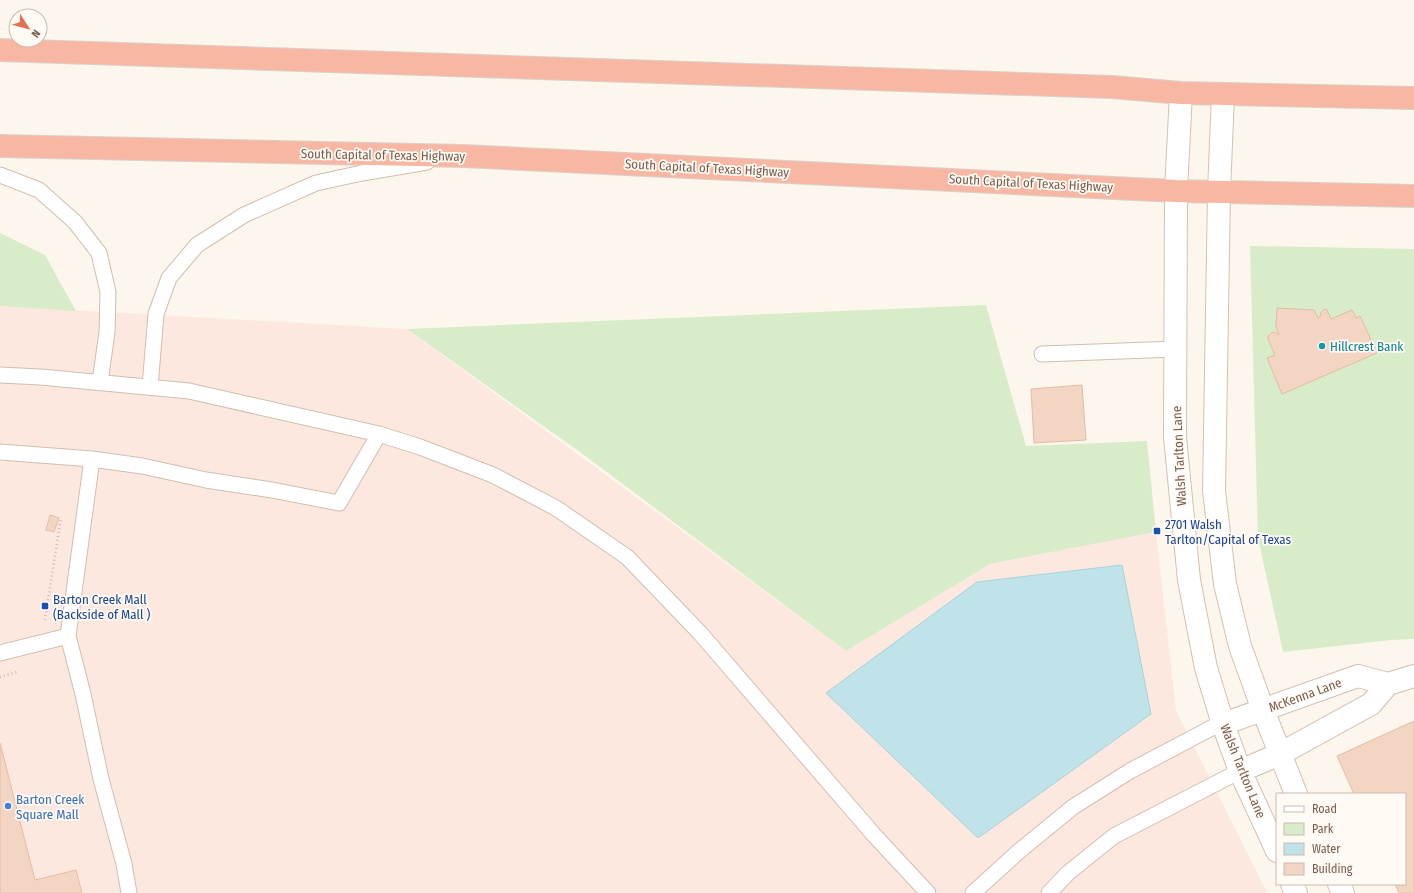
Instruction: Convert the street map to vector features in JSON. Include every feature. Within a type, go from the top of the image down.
[{"type":"highway","points":[[0,50],[1104,87],[1181,93],[1414,98]]},
{"type":"highway","name":"South Capital of Texas Highway","points":[[0,146],[463,156],[1176,191],[1414,196]]},
{"type":"street","name":"Walsh Tarlton Lane","points":[[1181,93],[1176,191],[1175,437],[1189,580],[1206,668],[1223,724],[1240,771],[1276,849]]},
{"type":"street","points":[[1223,94],[1219,192],[1214,491],[1226,584],[1240,646],[1296,793]]},
{"type":"street","name":"McKenna Lane","points":[[1223,724],[1358,676],[1388,684]]},
{"type":"street","points":[[1240,771],[1280,754],[1372,704],[1388,684],[1414,676]]},
{"type":"lane","points":[[150,387],[156,314],[169,278],[197,245],[244,215],[316,183],[362,173],[463,156]]},
{"type":"lane","points":[[0,175],[38,190],[75,222],[99,253],[108,292],[107,332],[100,382]]},
{"type":"lane","points":[[1042,354],[1175,349]]},
{"type":"lane","points":[[0,375],[41,377],[189,391],[379,434],[420,447],[493,475],[556,508],[627,557],[700,633],[874,836],[928,893]]},
{"type":"lane","points":[[0,452],[92,458],[142,466],[206,480],[272,490],[339,503],[379,434]]},
{"type":"lane","points":[[92,458],[68,636],[83,694],[101,779],[124,864],[129,893]]},
{"type":"lane","points":[[0,654],[68,636]]},
{"type":"lane","points":[[973,893],[1018,852],[1073,807],[1130,772],[1217,725],[1223,724]]},
{"type":"lane","points":[[1049,893],[1068,873],[1114,836],[1240,771]]},
{"type":"path","points":[[44,625],[61,517]]},
{"type":"shaded area","points":[[0,306],[407,329],[846,651],[990,564],[1156,532],[1176,711],[1267,893],[0,893]]},
{"type":"green space","points":[[0,233],[45,255],[76,311],[0,306]]},
{"type":"green space","points":[[1250,246],[1414,249],[1414,639],[1391,640],[1283,652],[1258,538]]},
{"type":"green space","points":[[986,305],[1026,446],[1147,441],[1156,532],[990,564],[846,651],[584,455],[407,329]]},
{"type":"water","points":[[1122,565],[1151,714],[978,838],[826,693],[977,582]]},
{"type":"building","name":"Hillcrest Bank","points":[[1277,308],[1314,310],[1318,318],[1324,309],[1327,310],[1331,319],[1352,310],[1356,318],[1360,316],[1377,353],[1282,394],[1267,358],[1275,355],[1268,336],[1273,332],[1277,333],[1278,335],[1279,334],[1276,327]]},
{"type":"building","points":[[1082,385],[1086,440],[1034,443],[1031,389]]},
{"type":"building","points":[[50,515],[59,518],[54,532],[46,530]]},
{"type":"building","points":[[1414,721],[1414,893],[1399,893],[1395,885],[1406,885],[1406,793],[1354,793],[1337,756]]},
{"type":"building","name":"Barton Creek Square Mall","points":[[0,743],[35,880],[76,870],[82,893],[0,893]]},
{"type":"place","name":"Hillcrest Bank","points":[[1322,346]]},
{"type":"place","name":"2701 Walsh Tarlton/Capital of Texas","points":[[1157,531]]},
{"type":"place","name":"Barton Creek Mall (Backside of Mall )","points":[[45,606]]},
{"type":"place","name":"Barton Creek Square Mall","points":[[8,806]]}]
